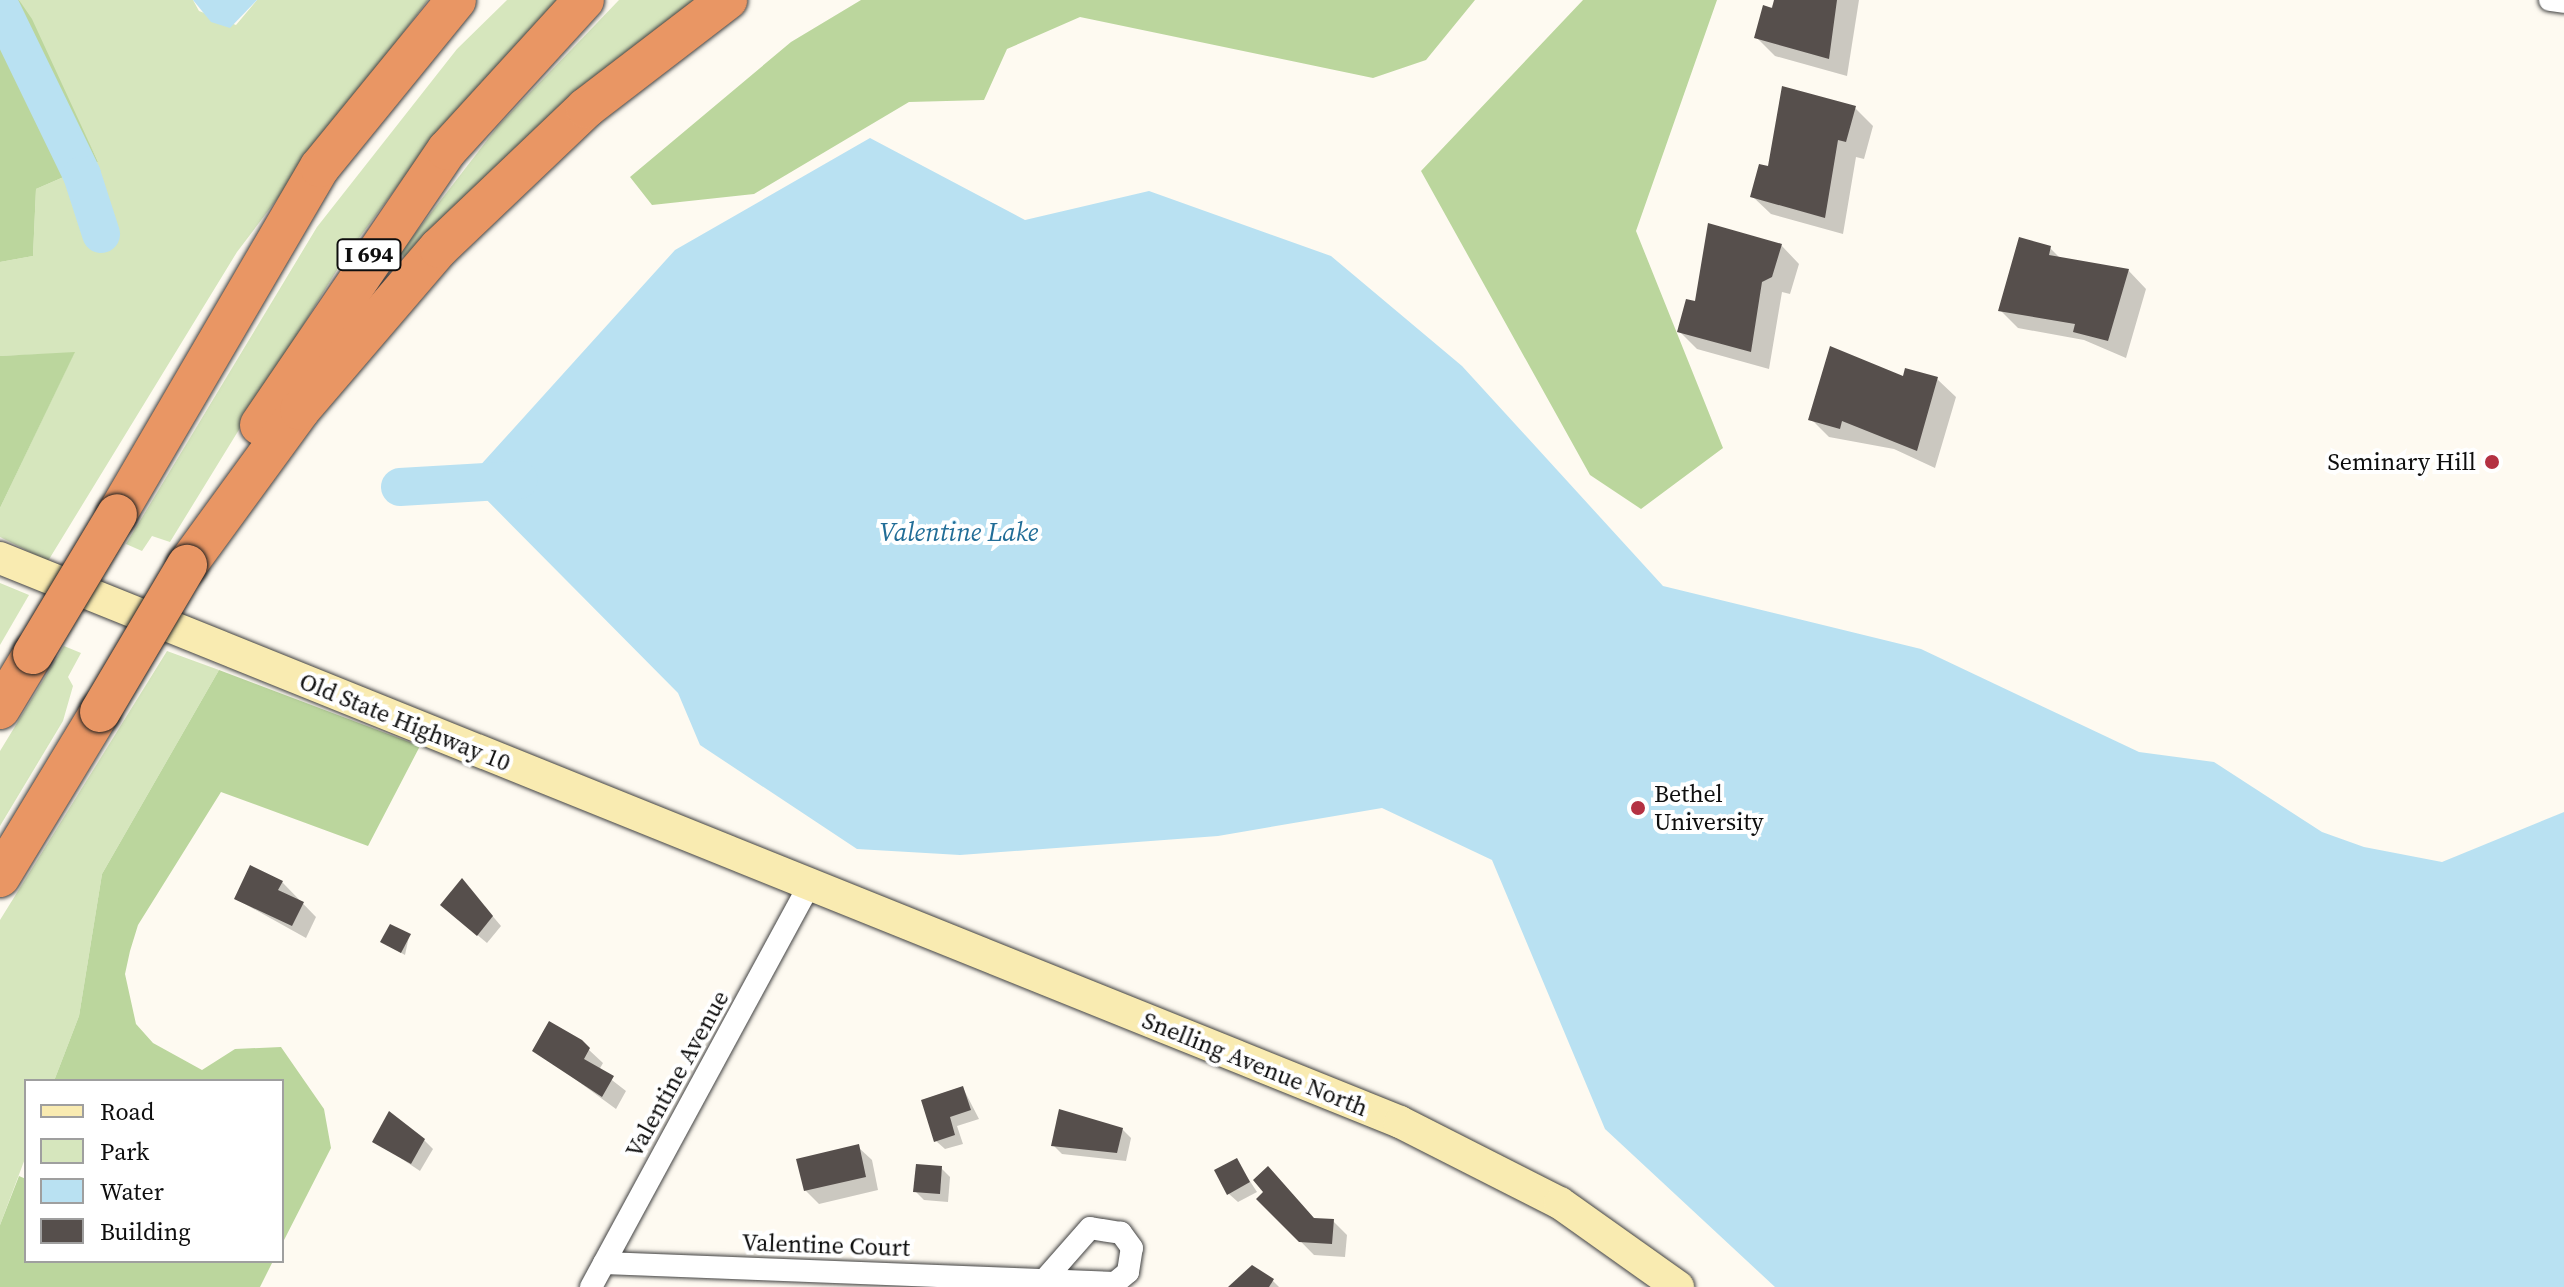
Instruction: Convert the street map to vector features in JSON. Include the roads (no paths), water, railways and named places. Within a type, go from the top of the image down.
[{"type":"highway","points":[[0,709],[320,167],[456,0]]},
{"type":"highway","points":[[234,316],[340,169],[479,0]]},
{"type":"highway","name":"I 694","points":[[0,877],[194,554],[271,407],[385,232],[447,150],[584,0]]},
{"type":"highway","points":[[194,554],[351,345],[455,231],[586,108],[727,0]]},
{"type":"street","points":[[2550,0],[2564,2]]},
{"type":"street","name":"Old State Highway 10","points":[[0,558],[809,885]]},
{"type":"street","name":"Valentine Avenue","points":[[591,1287],[809,885]]},
{"type":"street","name":"Snelling Avenue North","points":[[809,885],[1419,1131],[1560,1203],[1678,1287]]},
{"type":"street","name":"Valentine Court","points":[[604,1263],[1047,1277]]},
{"type":"water","points":[[193,0],[257,0],[230,28],[211,22]]},
{"type":"water","name":"Valentine Lake","points":[[870,138],[1025,220],[1149,191],[1331,256],[1462,366],[1663,586],[1921,649],[2139,752],[2214,762],[2322,832],[2364,847],[2442,862],[2564,812],[2564,1287],[1775,1287],[1605,1129],[1492,860],[1382,808],[1218,836],[960,855],[857,849],[700,745],[678,693],[467,480],[675,250]]},
{"type":"waterway","points":[[0,6],[82,175],[101,234]]},
{"type":"waterway","points":[[400,487],[519,480]]},
{"type":"place","name":"Seminary Hill","points":[[2492,462]]},
{"type":"place","name":"Bethel University","points":[[1638,808]]}]
